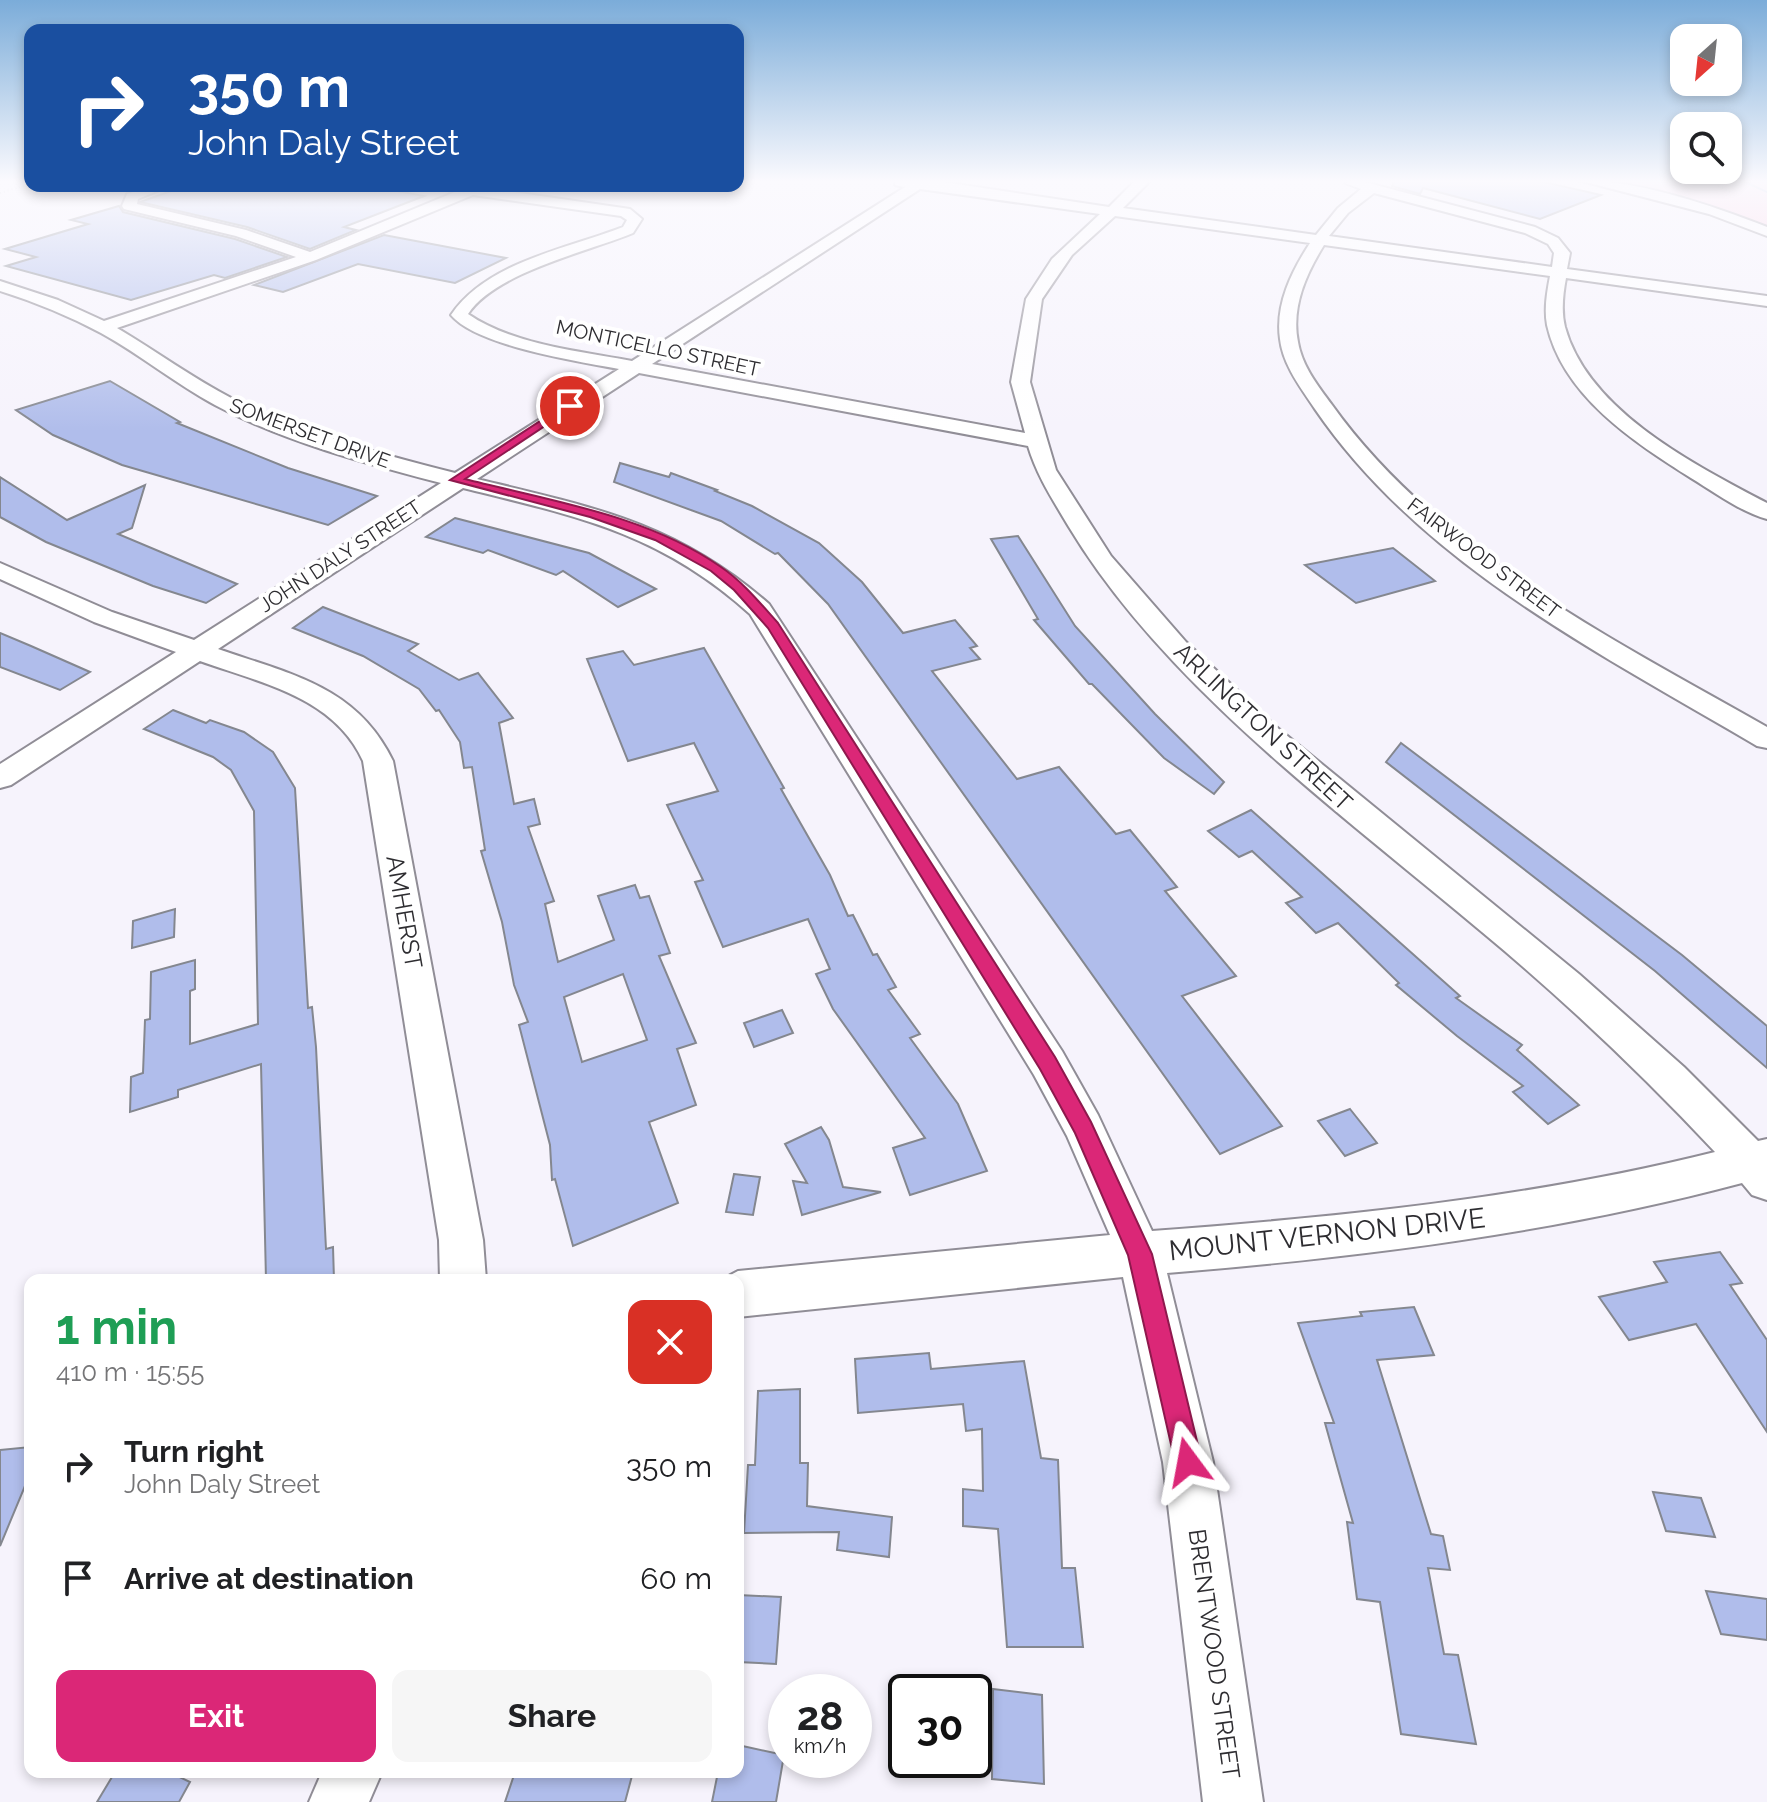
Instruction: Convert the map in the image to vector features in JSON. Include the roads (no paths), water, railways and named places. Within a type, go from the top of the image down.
[{"type":"street","points":[[102,327],[290,264]]},
{"type":"street","name":"MONTICELLO STREET","points":[[538,264],[472,299],[459,315],[476,328],[632,366],[865,414],[1035,441]]},
{"type":"street","name":"JOHN DALY STREET","points":[[0,778],[792,264]]},
{"type":"street","name":"ARLINGTON STREET","points":[[1057,264],[1044,280],[1028,316],[1021,362],[1022,381],[1035,441],[1051,479],[1077,525],[1114,577],[1210,683],[1334,795],[1578,994],[1762,1167]]},
{"type":"street","name":"FAIRWOOD STREET","points":[[1306,264],[1290,300],[1292,353],[1321,407],[1346,440],[1414,508],[1511,583],[1621,654],[1767,739]]},
{"type":"street","points":[[1500,264],[1767,301]]},
{"type":"street","points":[[1560,264],[1554,314],[1556,329],[1563,348],[1591,391],[1617,416],[1673,458],[1767,512]]},
{"type":"street","name":"SOMERSET DRIVE","points":[[0,286],[58,306],[102,327],[178,378],[240,409],[331,444],[456,480]]},
{"type":"street","name":"BRENTWOOD STREET","points":[[456,480],[594,515],[660,537],[715,569],[760,609],[1048,1063],[1084,1128],[1140,1254],[1188,1462],[1233,1802]]},
{"type":"street","name":"AMHERST","points":[[0,570],[103,617],[313,692],[342,711],[368,738],[381,777],[461,1240],[463,1274]]},
{"type":"street","name":"MOUNT VERNON DRIVE","points":[[744,1293],[1300,1241],[1480,1218],[1762,1167]]},
{"type":"street","points":[[339,1802],[349,1778]]}]
